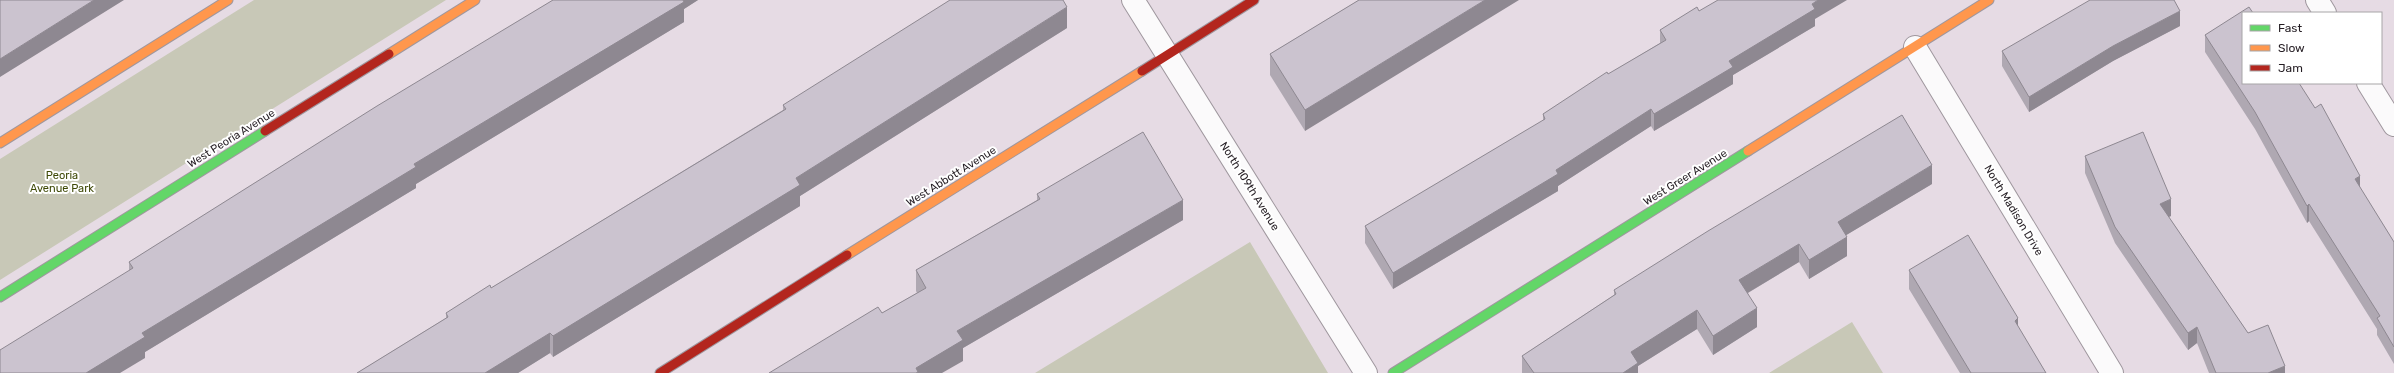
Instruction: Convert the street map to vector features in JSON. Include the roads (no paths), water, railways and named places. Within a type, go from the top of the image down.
[{"type":"street","points":[[0,143],[228,0]]},
{"type":"street","name":"West Peoria Avenue","points":[[0,297],[475,0]]},
{"type":"street","name":"North 109th Avenue","points":[[1133,0],[1366,373]]},
{"type":"street","name":"West Abbott Avenue","points":[[660,373],[1254,0]]},
{"type":"street","name":"West Greer Avenue","points":[[1393,373],[1989,0]]},
{"type":"street","points":[[2317,0],[2324,12]]},
{"type":"street","name":"North Madison Drive","points":[[1915,46],[2112,373]]},
{"type":"street","points":[[2369,84],[2394,125]]},
{"type":"park label","name":"Peoria Avenue Park","points":[[62,181]]}]
